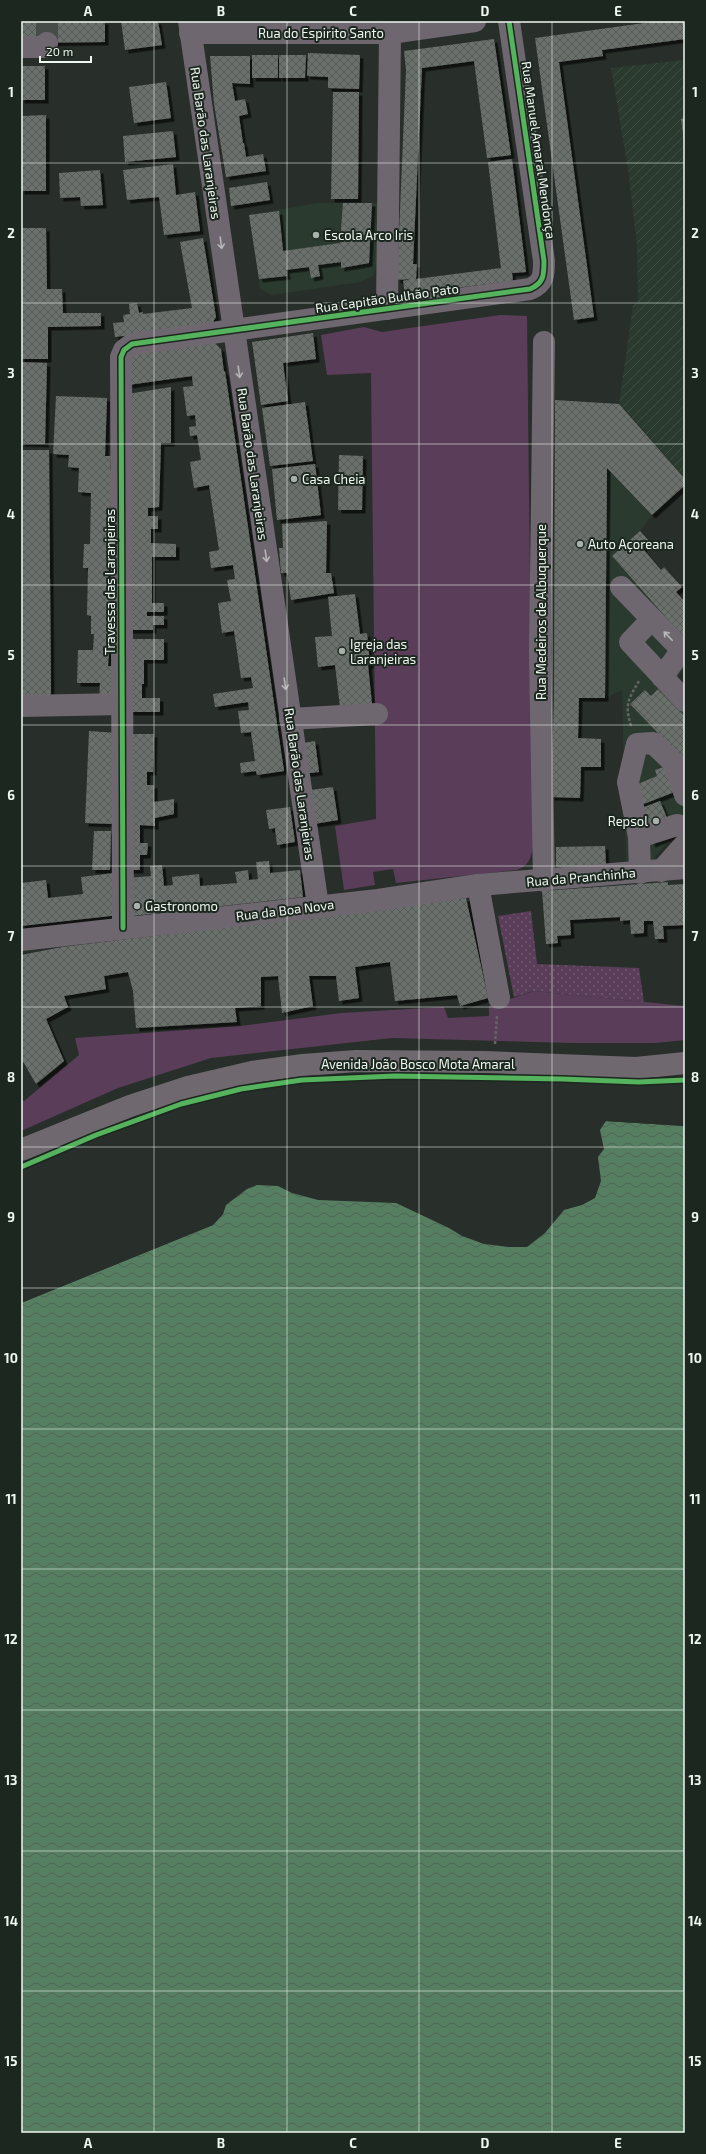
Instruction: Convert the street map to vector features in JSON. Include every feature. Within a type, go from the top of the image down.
[{"type":"main road","points":[[650,872],[685,844]]},
{"type":"main road","name":"Avenida João Bosco Mota Amaral","points":[[21,1150],[130,1106],[188,1087],[252,1072],[303,1065],[356,1062],[485,1062],[636,1068],[685,1064]]},
{"type":"street","name":"Rua do Espirito Santo","points":[[189,27],[346,27],[390,33],[475,21]]},
{"type":"street","name":"Rua Manuel Amaral Mendonça","points":[[510,21],[544,262],[544,274],[541,282]]},
{"type":"street","name":"Rua Barão das Laranjeiras","points":[[189,27],[318,906]]},
{"type":"street","points":[[387,309],[390,33]]},
{"type":"street","points":[[21,47],[44,47],[47,43]]},
{"type":"street","name":"Rua Capitão Bulhão Pato","points":[[233,330],[530,289],[541,282]]},
{"type":"street","name":"Travessa das Laranjeiras","points":[[123,928],[121,357],[124,350],[132,344],[233,330]]},
{"type":"street","name":"Rua Medeiros de Albuquerque","points":[[544,342],[540,653],[544,881]]},
{"type":"street","points":[[621,587],[682,650],[662,677]]},
{"type":"street","points":[[652,619],[630,642],[685,701]]},
{"type":"street","points":[[21,706],[122,704]]},
{"type":"street","points":[[290,719],[377,714]]},
{"type":"street","points":[[650,872],[639,837],[628,782],[637,744],[653,743],[674,764],[685,795]]},
{"type":"street","points":[[639,837],[677,825],[685,827]]},
{"type":"street","name":"Rua da Pranchinha","points":[[478,885],[544,881],[685,868]]},
{"type":"street","points":[[478,885],[499,998]]},
{"type":"street","name":"Rua da Boa Nova","points":[[21,940],[318,906],[478,885]]},
{"type":"path","points":[[626,711],[629,700]]},
{"type":"path","points":[[485,1062],[486,1047],[494,1047],[499,998]]},
{"type":"shaded area","points":[[685,60],[685,479],[619,404],[633,305],[638,303],[637,246],[628,169],[611,68]]},
{"type":"shaded area","name":"Escola Arco Iris","points":[[317,203],[380,203],[381,255],[373,276],[361,282],[272,295],[260,289],[249,215]]},
{"type":"shaded area","points":[[500,315],[527,316],[533,847],[531,855],[528,862],[517,870],[396,883],[393,869],[373,872],[375,885],[344,890],[335,826],[376,819],[371,373],[327,375],[321,335],[364,327],[382,332]]},
{"type":"shaded area","points":[[555,400],[619,404],[685,479],[685,485],[652,515],[640,531],[612,556],[685,639],[685,667],[676,679],[685,688],[685,820],[652,861],[626,863],[622,690],[605,698],[554,698]]},
{"type":"shaded area","points":[[531,911],[537,964],[639,968],[644,1002],[534,991],[514,997],[498,916]]},
{"type":"shaded area","points":[[534,991],[685,1006],[685,1040],[655,1043],[571,1043],[392,1038],[211,1058],[118,1088],[21,1131],[21,1099],[24,1101],[79,1055],[75,1038],[241,1026],[341,1013],[444,1007],[448,1018],[489,1016],[489,1006]]},
{"type":"water","points":[[606,1121],[685,1126],[685,2133],[21,2133],[21,1303],[213,1225],[223,1214],[226,1205],[247,1189],[257,1185],[278,1186],[292,1193],[318,1200],[396,1203],[449,1228],[462,1236],[484,1244],[509,1247],[527,1247],[545,1233],[564,1210],[582,1205],[595,1198],[601,1181],[598,1157],[604,1149],[600,1130]]},
{"type":"pier","points":[[606,1119],[685,1124],[685,1126],[604,1121]]},
{"type":"pier","points":[[226,1202],[223,1214],[213,1225],[21,1303],[21,1301],[211,1223],[221,1213]]},
{"type":"building","points":[[21,21],[105,21],[105,42],[21,43]]},
{"type":"building","points":[[121,21],[158,21],[162,45],[125,50]]},
{"type":"building","points":[[659,21],[685,21],[685,39],[602,50],[603,56],[559,62],[594,317],[574,320],[535,38]]},
{"type":"building","points":[[494,39],[511,155],[487,158],[474,61],[422,68],[413,264],[417,264],[416,279],[501,268],[488,162],[512,159],[526,272],[512,273],[513,281],[405,294],[403,281],[410,279],[397,280],[406,70],[404,51]]},
{"type":"building","points":[[308,53],[360,55],[359,89],[328,88],[328,77],[307,76]]},
{"type":"building","points":[[252,55],[278,55],[278,78],[252,78]]},
{"type":"building","points":[[279,55],[306,55],[305,78],[279,78]]},
{"type":"building","points":[[210,56],[250,56],[250,84],[232,83],[235,101],[245,99],[248,114],[239,116],[243,143],[233,145],[244,143],[246,157],[263,154],[266,171],[226,177],[214,104]]},
{"type":"building","points":[[21,66],[45,66],[45,100],[21,100]]},
{"type":"building","points":[[166,82],[171,118],[134,123],[129,87]]},
{"type":"building","points":[[333,92],[359,92],[358,199],[331,199]]},
{"type":"building","points":[[46,115],[46,191],[21,191],[21,116]]},
{"type":"building","points":[[685,118],[685,141],[684,141],[681,119]]},
{"type":"building","points":[[173,131],[176,157],[125,162],[123,136]]},
{"type":"building","points":[[173,164],[176,195],[195,192],[200,231],[164,235],[159,197],[127,200],[123,170]]},
{"type":"building","points":[[100,170],[103,205],[81,206],[80,197],[60,198],[59,173]]},
{"type":"building","points":[[267,182],[270,200],[231,206],[229,188]]},
{"type":"building","points":[[343,203],[372,203],[369,263],[341,268],[341,262],[318,265],[320,276],[311,278],[309,267],[286,270],[287,276],[259,279],[249,215],[279,211],[283,251],[340,243]]},
{"type":"building","points":[[21,228],[46,228],[47,289],[62,289],[63,313],[101,313],[101,326],[48,327],[48,359],[21,359]]},
{"type":"building","points":[[203,238],[216,317],[211,325],[115,337],[113,323],[124,322],[123,315],[130,314],[129,304],[137,303],[139,313],[143,312],[143,314],[192,308],[180,242]]},
{"type":"building","points":[[313,333],[316,359],[283,363],[288,401],[261,405],[252,342]]},
{"type":"building","points":[[215,343],[221,349],[224,372],[225,371],[284,771],[257,775],[256,771],[241,773],[240,763],[255,761],[251,732],[241,733],[238,711],[249,710],[248,702],[215,707],[213,694],[253,688],[251,677],[241,678],[234,631],[222,633],[218,603],[231,601],[227,580],[235,579],[233,565],[211,568],[209,552],[219,550],[209,485],[194,488],[190,462],[201,460],[197,435],[190,436],[189,427],[196,426],[195,415],[187,416],[183,387],[193,386],[192,376],[128,385],[130,354]]},
{"type":"building","points":[[21,362],[47,363],[45,444],[21,443]]},
{"type":"building","points":[[171,387],[171,443],[161,443],[159,507],[148,508],[148,516],[158,516],[158,529],[151,529],[151,543],[176,544],[176,557],[152,557],[152,603],[164,603],[164,612],[147,612],[147,616],[164,616],[164,625],[153,625],[153,630],[128,630],[127,394]]},
{"type":"building","points":[[56,396],[107,398],[105,456],[111,456],[110,469],[112,469],[108,589],[116,589],[114,651],[109,651],[108,666],[117,666],[116,699],[99,699],[100,683],[77,683],[78,650],[93,650],[94,634],[91,634],[91,616],[87,615],[88,568],[83,568],[84,544],[90,544],[91,493],[78,492],[79,468],[68,467],[69,455],[53,454]]},
{"type":"building","name":"Auto Açoreana","points":[[555,400],[619,404],[685,479],[685,485],[652,515],[607,468],[605,698],[579,698],[578,738],[601,739],[601,767],[581,767],[580,798],[551,797],[554,698]]},
{"type":"building","points":[[305,402],[313,461],[270,466],[262,408]]},
{"type":"building","points":[[21,450],[49,450],[51,699],[21,699]]},
{"type":"building","points":[[339,455],[363,456],[362,510],[338,510]]},
{"type":"building","points":[[315,464],[321,515],[277,520],[272,469]]},
{"type":"building","points":[[327,521],[326,573],[331,573],[334,593],[291,600],[287,573],[281,573],[279,548],[283,548],[282,524]]},
{"type":"building","points":[[640,531],[650,542],[643,549],[661,570],[664,567],[682,587],[676,592],[685,602],[685,639],[612,556]]},
{"type":"building","name":"Igreja das Laranjeiras","points":[[355,594],[360,634],[367,633],[370,665],[368,665],[372,704],[340,707],[335,665],[318,667],[315,637],[332,636],[328,597]]},
{"type":"building","points":[[128,639],[164,639],[164,660],[144,660],[144,684],[142,684],[142,698],[160,698],[160,712],[129,712]]},
{"type":"building","points":[[658,689],[685,716],[685,761],[630,704],[645,690],[651,696]]},
{"type":"building","points":[[89,731],[118,733],[114,824],[85,823]]},
{"type":"building","points":[[129,734],[154,734],[153,772],[147,772],[147,785],[154,785],[154,802],[174,799],[174,814],[155,818],[155,826],[140,825],[140,843],[148,843],[147,855],[140,855],[140,870],[128,870]]},
{"type":"building","points":[[315,741],[319,772],[301,774],[297,744]]},
{"type":"building","points":[[667,766],[677,791],[641,805],[633,786],[657,776],[655,770]]},
{"type":"building","points":[[333,787],[338,820],[308,825],[303,791]]},
{"type":"building","points":[[660,801],[674,835],[652,844],[639,809]]},
{"type":"building","points":[[290,807],[295,842],[277,845],[275,828],[269,829],[266,810]]},
{"type":"building","points":[[94,831],[111,831],[110,870],[92,870]]},
{"type":"building","points":[[605,846],[606,866],[556,867],[556,847]]},
{"type":"building","points":[[269,861],[270,873],[300,870],[303,897],[131,916],[127,878],[151,876],[150,866],[162,865],[164,886],[173,885],[172,877],[199,874],[200,886],[237,883],[235,872],[248,870],[249,880],[258,879],[256,862]]},
{"type":"building","points":[[114,873],[119,915],[21,926],[21,883],[46,880],[48,898],[83,894],[81,877]]},
{"type":"building","points":[[668,882],[668,885],[685,884],[685,918],[684,925],[663,926],[664,939],[655,939],[653,921],[644,921],[644,933],[631,934],[630,920],[620,921],[620,917],[570,920],[571,935],[557,936],[558,943],[546,944],[542,891]]},
{"type":"building","points":[[466,898],[488,998],[460,1006],[457,995],[395,1001],[390,962],[355,967],[359,998],[339,1001],[336,976],[309,976],[313,1006],[282,1013],[278,976],[261,977],[261,1006],[235,1008],[237,1022],[136,1028],[133,991],[128,972],[104,976],[106,989],[64,996],[68,1007],[46,1019],[64,1061],[36,1084],[21,1058],[21,955],[62,947]]},
{"type":"tunnel","points":[[47,21],[47,43]]},
{"type":"cycle path","points":[[123,928],[121,357],[124,350],[132,344],[530,289],[535,287],[541,281],[544,261],[509,21]]},
{"type":"cycle path","points":[[21,1167],[96,1135],[181,1104],[241,1089],[302,1080],[395,1076],[639,1082],[685,1080]]},
{"type":"place","name":"Escola Arco Iris","points":[[316,235]]},
{"type":"place","name":"Casa Cheia","points":[[294,479]]},
{"type":"place","name":"Auto Açoreana","points":[[580,544]]},
{"type":"place","name":"Igreja das Laranjeiras","points":[[342,651]]},
{"type":"place","name":"Repsol","points":[[656,821]]},
{"type":"place","name":"Gastronomo","points":[[137,906]]}]
